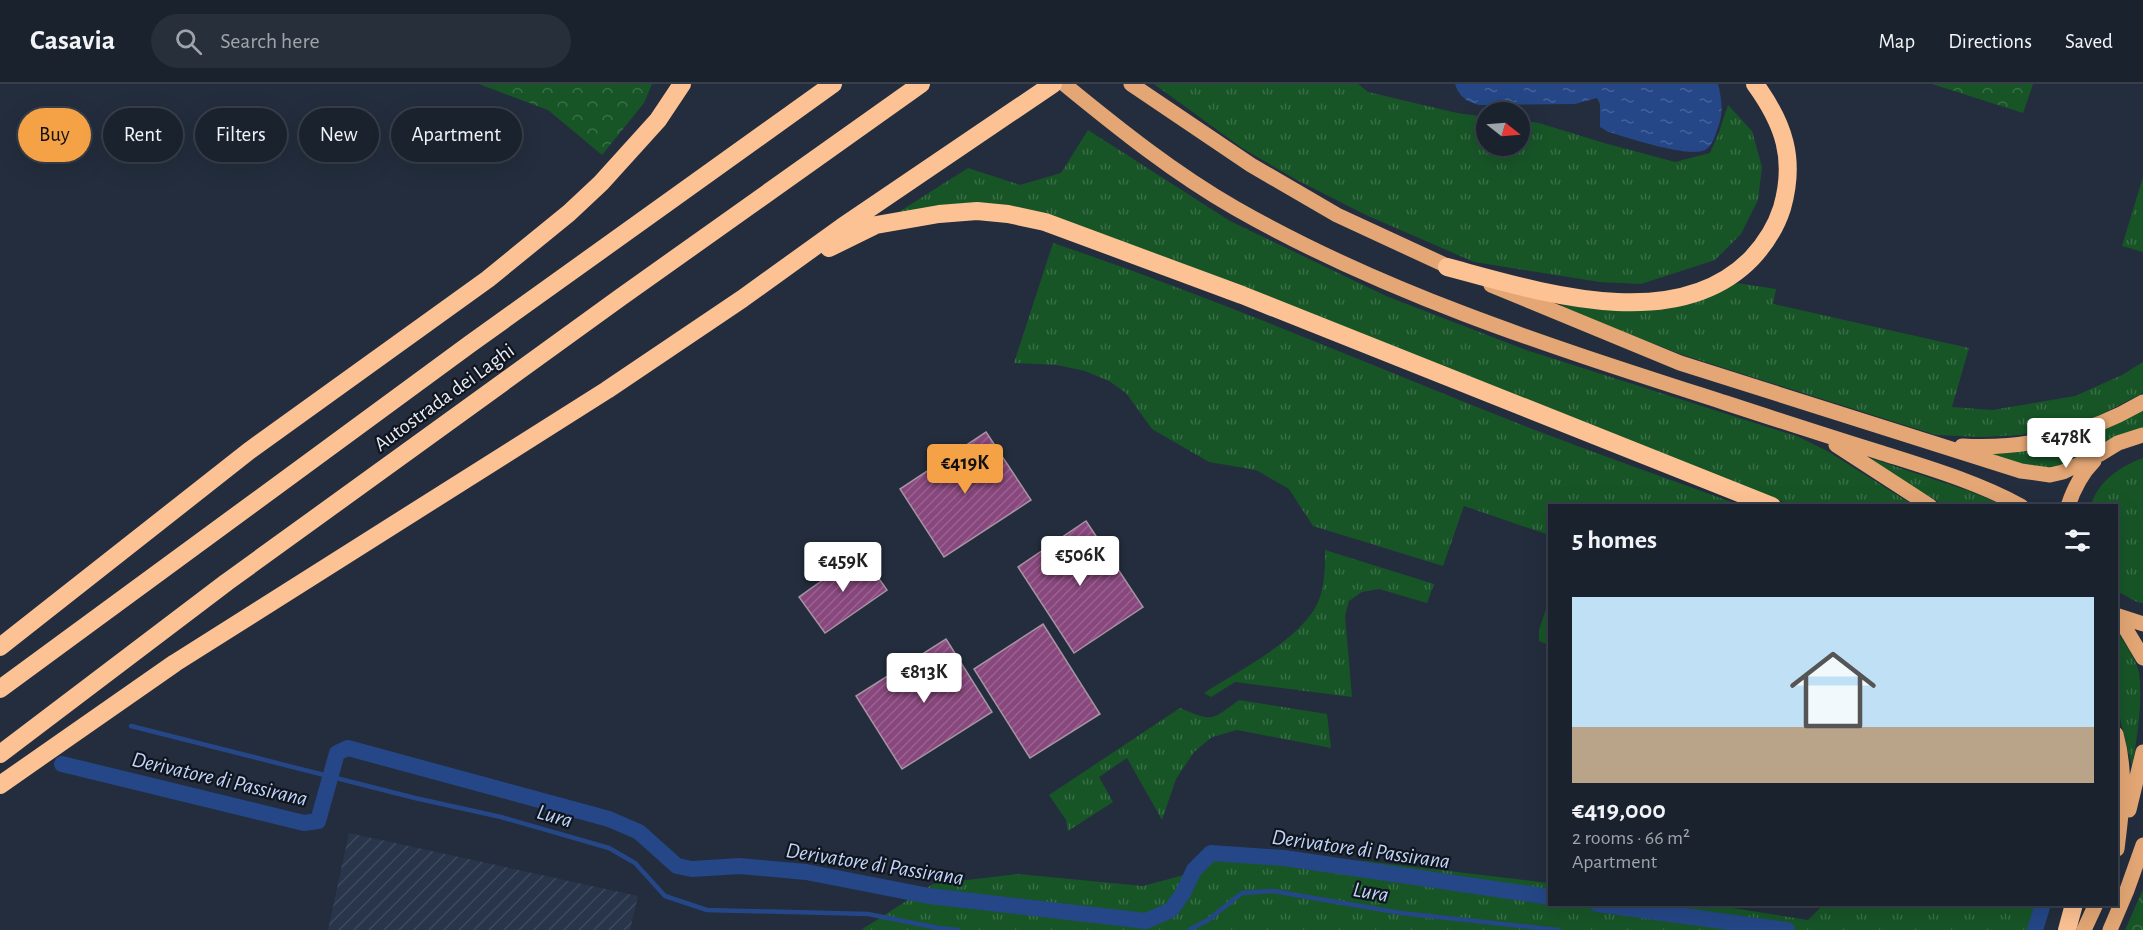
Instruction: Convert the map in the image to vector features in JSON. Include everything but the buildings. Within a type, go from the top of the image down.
[{"type":"highway","points":[[0,647],[249,451],[488,279],[569,213],[601,183],[658,120],[682,84]]},
{"type":"highway","name":"Autostrada dei Laghi","points":[[0,689],[442,365],[833,84]]},
{"type":"highway","name":"Autostrada dei Laghi","points":[[0,754],[237,575],[621,297],[921,84]]},
{"type":"highway","points":[[0,785],[175,663],[607,390],[1053,84]]},
{"type":"highway","points":[[1447,267],[1545,293],[1624,302],[1657,301],[1684,296],[1727,278],[1742,269],[1769,236],[1779,219],[1786,194],[1788,168],[1786,144],[1771,106],[1755,84]]},
{"type":"highway","points":[[742,299],[839,242],[876,225],[939,214],[977,211],[1008,214],[1045,222],[1242,295],[1767,504]]},
{"type":"highway","points":[[2067,930],[2073,906]]},
{"type":"main road","points":[[1065,84],[1139,145],[1215,196],[1280,233],[1333,259],[1421,297],[1546,345],[1972,483],[2017,504]]},
{"type":"main road","points":[[1131,84],[1251,165],[1337,215],[1447,267],[1680,363],[1935,445],[2021,471],[2044,475],[2063,472],[2118,443],[2143,435]]},
{"type":"main road","points":[[1935,445],[1981,448],[2031,443],[2099,424],[2143,402]]},
{"type":"main road","points":[[1804,428],[1843,449],[1927,504]]},
{"type":"main road","points":[[2069,504],[2074,488],[2100,454]]},
{"type":"main road","points":[[2118,617],[2143,624]]},
{"type":"main road","points":[[2118,618],[2143,658]]},
{"type":"main road","points":[[2118,742],[2122,757],[2124,800],[2118,843]]},
{"type":"main road","points":[[2118,846],[2143,752]]},
{"type":"main road","points":[[2110,930],[2143,845]]},
{"type":"main road","points":[[2084,930],[2095,906]]},
{"type":"shaded area","points":[[349,833],[638,896],[630,930],[328,930]]},
{"type":"green space","points":[[479,84],[652,84],[644,103],[602,155],[548,110]]},
{"type":"green space","points":[[1154,84],[1358,84],[1368,92],[1476,116],[1476,156],[1530,156],[1530,122],[1675,162],[1710,153],[1728,105],[1752,131],[1762,167],[1758,200],[1741,234],[1715,260],[1641,284],[1600,282],[1474,262],[1366,215],[1295,179],[1242,148]]},
{"type":"green space","points":[[1932,84],[2033,84],[2023,113]]},
{"type":"green space","points":[[1088,130],[1230,221],[1386,296],[1526,350],[1799,437],[1829,452],[1911,504],[1789,504],[1244,288],[1047,216],[883,222],[968,168],[1020,185],[1061,173]]},
{"type":"green space","points":[[2143,177],[2143,252],[2122,246]]},
{"type":"green space","points":[[1053,243],[1235,310],[1535,430],[1737,504],[1548,504],[1548,535],[1464,506],[1443,566],[1313,526],[1289,489],[1256,470],[1209,462],[1152,429],[1126,393],[1109,381],[1085,371],[1057,365],[1014,363]]},
{"type":"green space","points":[[1737,283],[1776,289],[1773,304],[1969,348],[1952,407],[1992,410],[2075,396],[2122,375],[2143,362],[2143,393],[2096,417],[2061,429],[2020,435],[1982,437],[1936,435],[1683,355],[1561,308],[1562,305],[1631,310],[1652,309],[1694,301]]},
{"type":"green space","points":[[2143,408],[2143,428],[2083,458],[2059,467],[2034,468],[1986,454]]},
{"type":"green space","points":[[1858,454],[1969,491],[2001,504],[1942,504]]},
{"type":"green space","points":[[2143,458],[2143,603],[2118,592],[2118,504],[2091,504],[2094,496],[2105,482],[2127,465]]},
{"type":"green space","points":[[1325,550],[1434,584],[1427,603],[1379,589],[1362,592],[1349,601],[1345,616],[1352,697],[1235,682],[1211,697],[1204,693],[1287,639],[1313,612],[1320,597],[1324,579]]},
{"type":"green space","points":[[1548,603],[1548,644],[1539,641],[1539,630]]},
{"type":"green space","points":[[2118,633],[2139,672],[2140,708],[2132,767],[2118,710]]},
{"type":"green space","points":[[1239,700],[1327,714],[1331,748],[1237,730],[1212,737],[1194,752],[1176,779],[1162,820],[1127,758],[1099,777],[1113,802],[1068,831],[1066,820],[1049,795],[1180,708],[1199,716],[1211,717]]},
{"type":"green space","points":[[1223,854],[1365,861],[1548,883],[1548,906],[1720,906],[1808,920],[1822,906],[2034,906],[2030,930],[861,930],[933,884],[1018,874],[1143,886],[1195,872]]},
{"type":"green space","points":[[2143,889],[2143,930],[2125,930]]},
{"type":"water","points":[[1455,84],[1718,84],[1721,113],[1710,146],[1697,152],[1673,149],[1609,132],[1600,127],[1600,104],[1597,98],[1575,104],[1476,102],[1476,104],[1471,103],[1459,92]]},
{"type":"waterway","name":"Lura","points":[[131,726],[415,798],[501,817],[609,848],[635,863],[665,896],[707,910],[868,914],[958,930]]},
{"type":"waterway","name":"Derivatore di Passirana","points":[[62,764],[304,823],[318,821],[337,753],[348,748],[609,819],[639,832],[677,866],[692,869],[739,866],[806,872],[929,896],[1146,921],[1171,910],[1183,893],[1194,870],[1211,853],[1284,858],[1548,897]]},
{"type":"waterway","name":"Lura","points":[[1189,930],[1208,920],[1242,893],[1273,891],[1401,913],[1559,930]]},
{"type":"waterway","name":"Derivatore di Passirana","points":[[1612,906],[1787,930]]},
{"type":"waterway","name":"Derivatore di Passirana","points":[[2035,930],[2042,906]]}]
